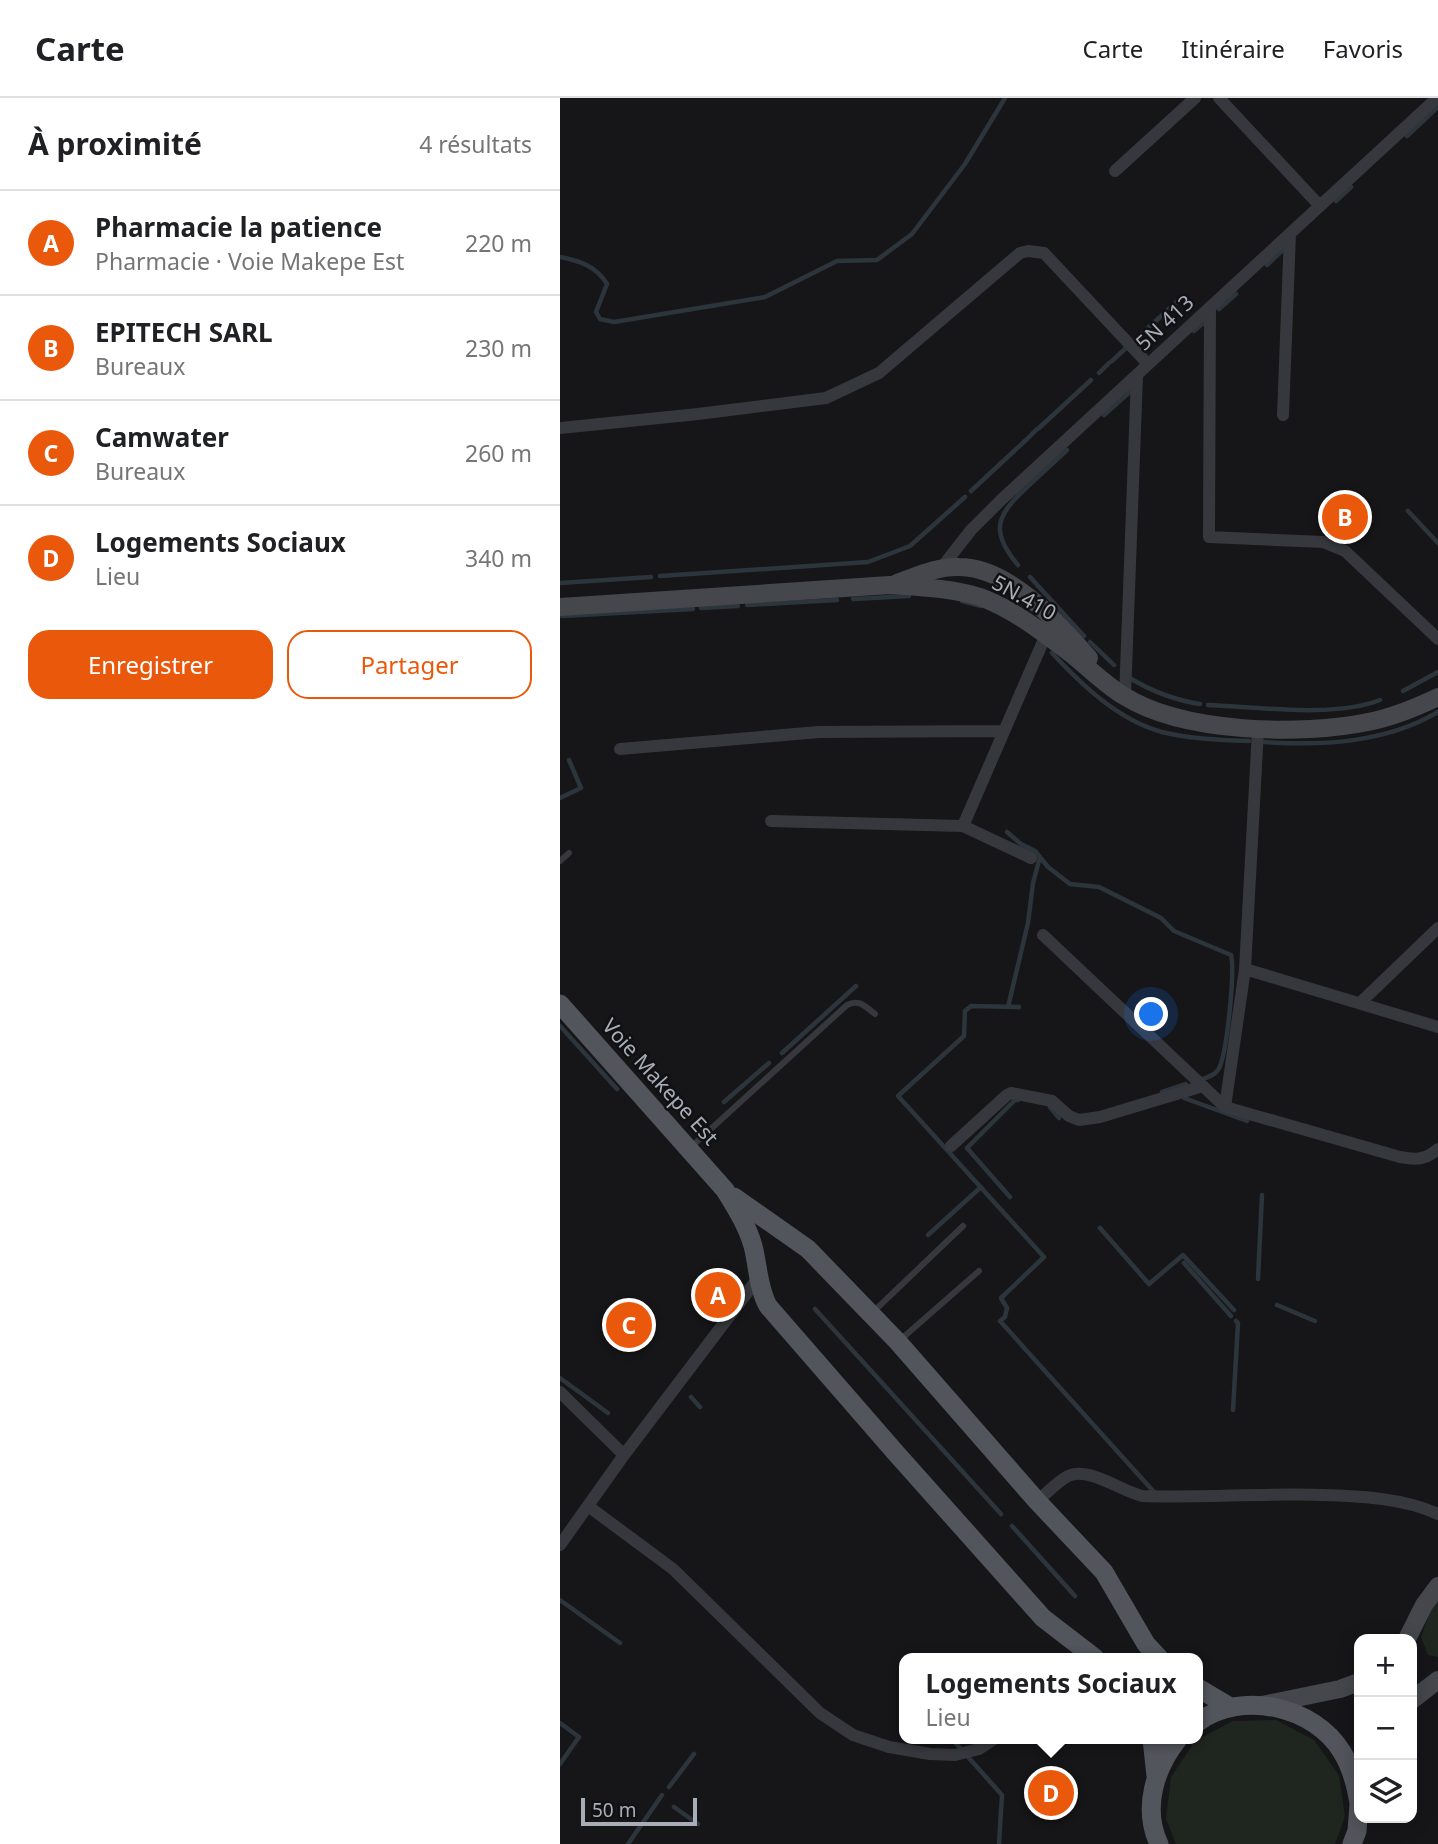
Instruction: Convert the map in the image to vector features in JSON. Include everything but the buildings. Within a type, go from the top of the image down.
[{"type":"main road","name":"Voie Makepe Est","points":[[560,1004],[725,1190]]},
{"type":"main road","points":[[725,1190],[745,1223],[768,1306],[1044,1618],[1083,1653]]},
{"type":"main road","points":[[725,1190],[808,1249],[898,1342],[1037,1501],[1104,1572],[1154,1653]]},
{"type":"main road","points":[[1203,1691],[1230,1707]]},
{"type":"main road","points":[[1203,1720],[1230,1707],[1262,1705],[1297,1714],[1322,1729],[1342,1751],[1354,1777]]},
{"type":"main road","points":[[1153,1744],[1156,1777]]},
{"type":"main road","points":[[1155,1841],[1151,1805],[1156,1777],[1166,1754],[1174,1744]]},
{"type":"street","points":[[1115,171],[1195,98]]},
{"type":"street","points":[[1219,98],[1320,206]]},
{"type":"street","name":"5N 413","points":[[939,568],[1001,500],[1437,98]]},
{"type":"street","points":[[1283,415],[1290,234]]},
{"type":"street","points":[[560,428],[826,398],[879,373],[1020,253],[1028,251],[1045,253],[1149,364]]},
{"type":"street","points":[[1210,307],[1209,537],[1323,542],[1334,545],[1345,551],[1438,639]]},
{"type":"street","points":[[1119,692],[1137,376]]},
{"type":"street","points":[[890,585],[939,568],[960,566],[981,570],[1004,580],[1029,597],[1049,628],[964,826]]},
{"type":"street","points":[[935,589],[939,568]]},
{"type":"street","name":"5N.410","points":[[560,607],[890,585],[935,589],[995,603],[1049,628],[1119,692],[1153,709],[1199,722],[1258,730],[1366,723],[1402,713],[1438,697]]},
{"type":"street","points":[[1225,1107],[1245,969],[1258,730]]},
{"type":"street","points":[[620,749],[819,732],[1003,731]]},
{"type":"street","points":[[771,821],[964,826],[1031,858]]},
{"type":"street","points":[[1360,1003],[1438,928]]},
{"type":"street","points":[[1043,935],[1225,1107],[1400,1157],[1417,1160],[1430,1156],[1438,1149]]},
{"type":"street","points":[[1245,969],[1438,1027]]},
{"type":"street","points":[[951,1146],[1011,1093],[1052,1101],[1069,1116],[1079,1120],[1100,1117],[1203,1086]]},
{"type":"street","points":[[560,1545],[624,1455],[759,1277]]},
{"type":"street","points":[[560,1392],[624,1455]]},
{"type":"street","points":[[1037,1501],[1069,1476],[1080,1473],[1142,1496],[1262,1493],[1340,1495],[1396,1502],[1438,1514]]},
{"type":"street","points":[[588,1506],[673,1569],[820,1713],[853,1735],[889,1747],[930,1754],[955,1755],[979,1749],[986,1744]]},
{"type":"street","points":[[1410,1634],[1424,1605],[1438,1586]]},
{"type":"street","points":[[1416,1697],[1438,1680]]},
{"type":"street","points":[[1262,1705],[1354,1684]]},
{"type":"lane","points":[[560,861],[569,853]]},
{"type":"lane","points":[[689,1148],[847,1004],[860,1002],[875,1014]]},
{"type":"lane","points":[[871,1314],[963,1226]]},
{"type":"lane","points":[[898,1342],[979,1271]]},
{"type":"shaded area","points":[[1438,1589],[1438,1657],[1428,1655],[1421,1637]]},
{"type":"shaded area","points":[[1276,1720],[1314,1740],[1339,1775],[1345,1817],[1335,1844],[1176,1844],[1166,1819],[1171,1777],[1193,1744],[1203,1744],[1203,1737],[1233,1721]]},
{"type":"waterway","points":[[560,257],[587,265],[603,278],[607,284],[596,312],[600,319],[614,322],[765,297],[837,261],[877,260],[912,234],[965,164],[1005,98]]},
{"type":"waterway","points":[[1407,136],[1438,107]]},
{"type":"waterway","points":[[1336,201],[1351,187]]},
{"type":"waterway","points":[[1267,265],[1286,247]]},
{"type":"waterway","points":[[1219,309],[1236,294]]},
{"type":"waterway","points":[[1136,339],[1183,296]]},
{"type":"waterway","points":[[1194,331],[1208,319]]},
{"type":"waterway","points":[[1112,361],[1126,348]]},
{"type":"waterway","points":[[1099,373],[1109,363]]},
{"type":"waterway","points":[[1039,428],[1091,380]]},
{"type":"waterway","points":[[1104,415],[1132,390]]},
{"type":"waterway","points":[[1028,438],[1037,429]]},
{"type":"waterway","points":[[971,491],[1027,439]]},
{"type":"waterway","points":[[1018,565],[1000,533],[1003,515],[1017,497],[1067,450]]},
{"type":"waterway","points":[[660,576],[868,562],[910,546],[965,497]]},
{"type":"waterway","points":[[1408,511],[1438,543]]},
{"type":"waterway","points":[[560,583],[651,577]]},
{"type":"waterway","points":[[1030,577],[1084,636]]},
{"type":"waterway","points":[[853,599],[909,596]]},
{"type":"waterway","points":[[747,605],[837,600]]},
{"type":"waterway","points":[[962,601],[981,606]]},
{"type":"waterway","points":[[701,608],[738,606]]},
{"type":"waterway","points":[[562,616],[693,609]]},
{"type":"waterway","points":[[1090,642],[1114,665]]},
{"type":"waterway","points":[[1052,653],[1102,700],[1130,719],[1162,732],[1183,736],[1249,741]]},
{"type":"waterway","points":[[1403,691],[1438,672]]},
{"type":"waterway","points":[[1128,677],[1163,694],[1200,704]]},
{"type":"waterway","points":[[1208,705],[1318,710],[1341,709],[1380,700]]},
{"type":"waterway","points":[[1263,742],[1353,740],[1397,730],[1438,712]]},
{"type":"waterway","points":[[560,798],[581,788],[569,760]]},
{"type":"waterway","points":[[1007,832],[1035,851],[1048,867],[1070,884],[1099,887],[1161,918],[1174,931],[1231,955],[1229,1014],[1221,1062],[1214,1074],[1199,1080]]},
{"type":"waterway","points":[[1008,1007],[1040,857]]},
{"type":"waterway","points":[[782,1053],[856,986]]},
{"type":"waterway","points":[[1019,1007],[971,1006],[965,1011],[964,1036],[898,1096],[1044,1257],[1001,1298],[1007,1308],[1005,1317],[1000,1321],[1154,1492]]},
{"type":"waterway","points":[[560,1026],[617,1089]]},
{"type":"waterway","points":[[724,1102],[769,1063]]},
{"type":"waterway","points":[[1162,1092],[1186,1084]]},
{"type":"waterway","points":[[1184,1098],[1247,1121]]},
{"type":"waterway","points":[[1010,1197],[967,1148],[1018,1100]]},
{"type":"waterway","points":[[1050,1107],[1059,1118]]},
{"type":"waterway","points":[[928,1235],[981,1187]]},
{"type":"waterway","points":[[1258,1279],[1262,1195]]},
{"type":"waterway","points":[[1100,1228],[1149,1284],[1183,1255],[1234,1310]]},
{"type":"waterway","points":[[1184,1263],[1231,1316]]},
{"type":"waterway","points":[[1277,1305],[1315,1321]]},
{"type":"waterway","points":[[815,1309],[1001,1514]]},
{"type":"waterway","points":[[1233,1410],[1236,1321]]},
{"type":"waterway","points":[[560,1378],[608,1413]]},
{"type":"waterway","points":[[691,1397],[700,1407]]},
{"type":"waterway","points":[[1012,1526],[1075,1596]]},
{"type":"waterway","points":[[560,1600],[620,1643]]},
{"type":"waterway","points":[[560,1723],[579,1737],[560,1764]]},
{"type":"waterway","points":[[956,1744],[1002,1795],[999,1844]]},
{"type":"waterway","points":[[669,1787],[694,1754]]},
{"type":"waterway","points":[[628,1844],[662,1795]]},
{"type":"waterway","points":[[674,1807],[698,1824]]},
{"type":"place","name":"EPITECH SARL","points":[[1345,517]]},
{"type":"place","name":"Pharmacie la patience","points":[[718,1295]]},
{"type":"place","name":"Camwater","points":[[629,1325]]},
{"type":"place","name":"Logements Sociaux","points":[[1051,1793]]}]
